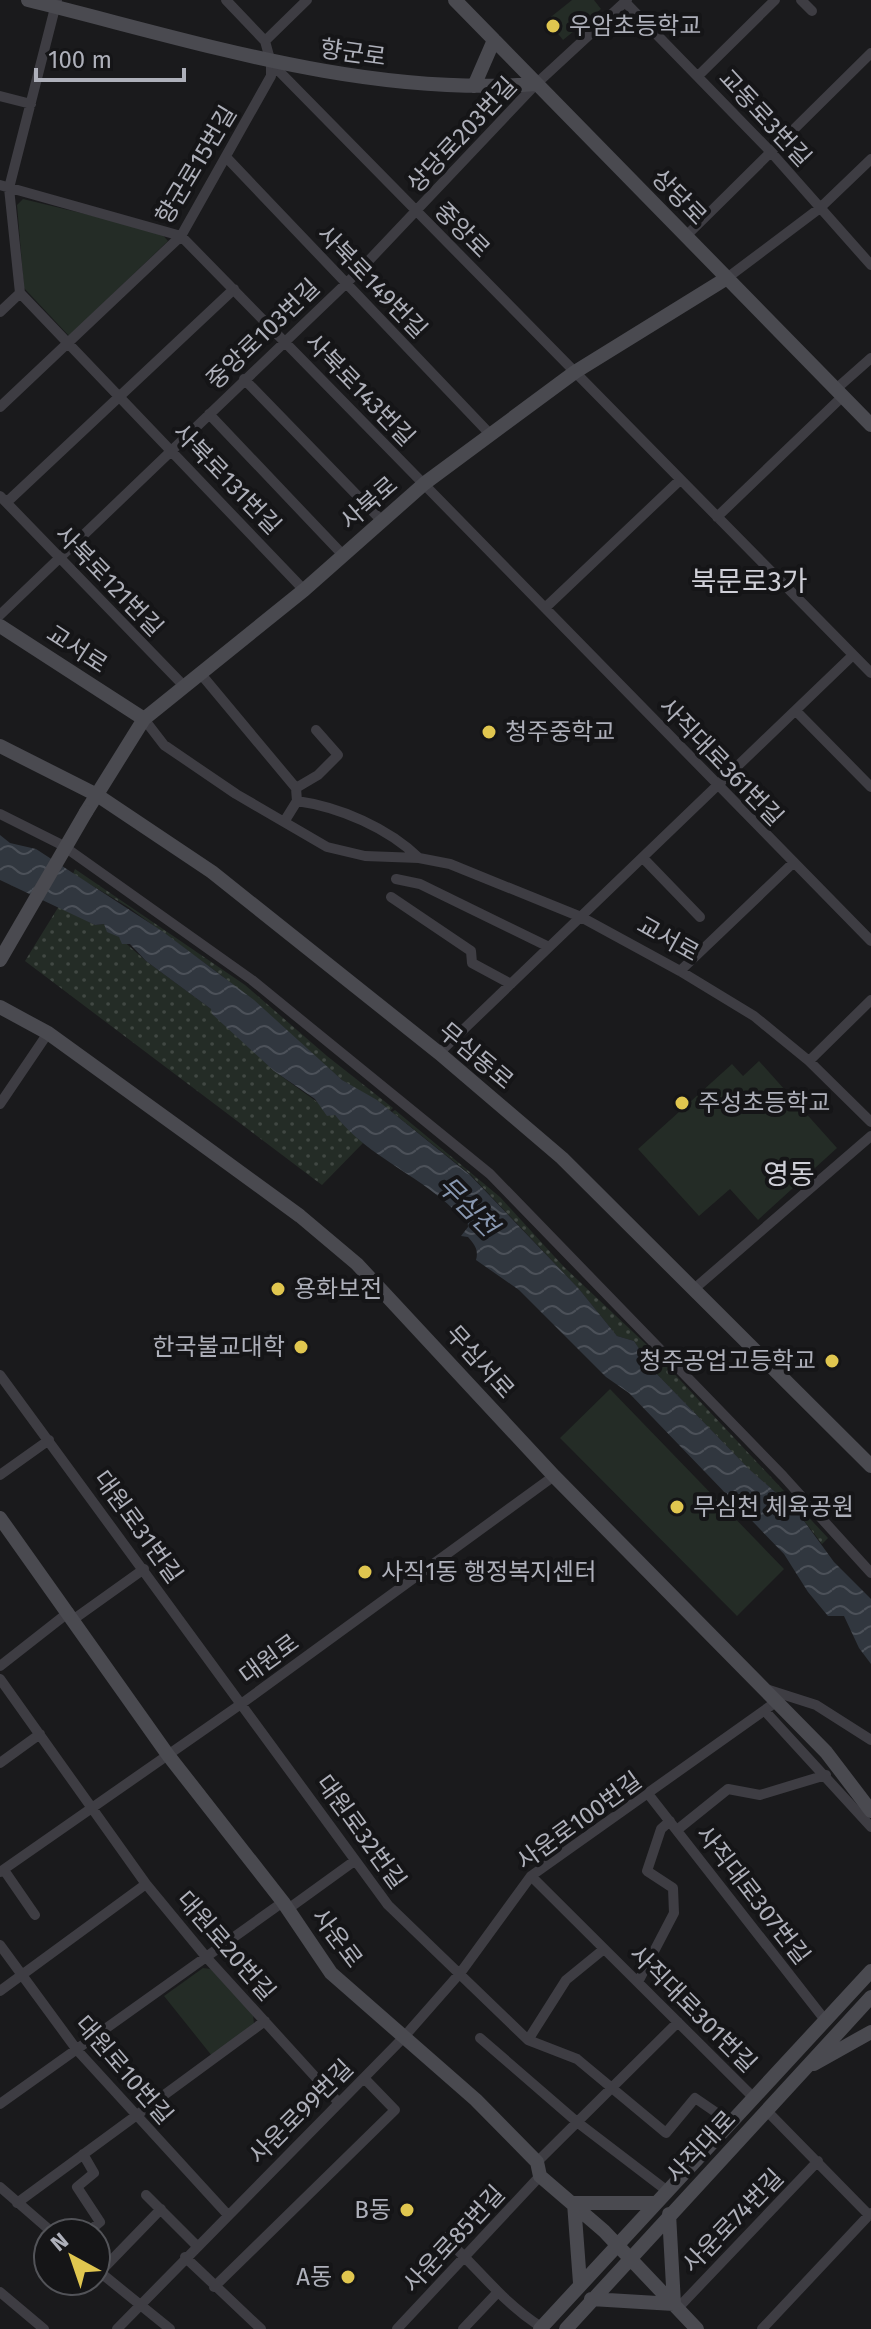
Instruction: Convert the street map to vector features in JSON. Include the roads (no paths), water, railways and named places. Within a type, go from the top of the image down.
[{"type":"street","name":"향군로","points":[[28,0],[56,3],[271,63],[391,81],[474,86],[536,84]]},
{"type":"street","name":"중앙로","points":[[226,0],[265,41],[271,63],[871,673]]},
{"type":"street","points":[[265,41],[307,0]]},
{"type":"street","name":"상당로","points":[[455,0],[871,425]]},
{"type":"street","points":[[698,76],[775,0]]},
{"type":"street","points":[[801,0],[812,11]]},
{"type":"street","name":"교동로3번길","points":[[626,1],[770,151],[871,265]]},
{"type":"street","name":"상당로203번길","points":[[417,213],[536,84],[626,1]]},
{"type":"street","points":[[0,312],[20,293],[4,187],[31,104],[56,3]]},
{"type":"street","points":[[474,86],[494,40]]},
{"type":"street","points":[[686,236],[871,53]]},
{"type":"street","name":"향군로15번길","points":[[0,407],[181,236],[271,76],[271,63]]},
{"type":"street","points":[[0,96],[31,104]]},
{"type":"street","name":"사북로149번길","points":[[226,157],[489,433]]},
{"type":"street","points":[[727,278],[820,208],[871,159]]},
{"type":"street","points":[[4,187],[181,236]]},
{"type":"street","name":"중앙로103번길","points":[[0,615],[417,213]]},
{"type":"street","name":"사북로143번길","points":[[181,236],[425,483]]},
{"type":"street","name":"사북로","points":[[0,960],[144,719],[304,590],[425,483],[489,433],[575,372],[727,278]]},
{"type":"street","points":[[120,398],[234,289]]},
{"type":"street","name":"사북로131번길","points":[[20,293],[304,590]]},
{"type":"street","points":[[717,517],[871,358]]},
{"type":"street","points":[[244,379],[382,521]]},
{"type":"street","name":"사북로121번길","points":[[120,398],[64,450],[3,499],[184,686]]},
{"type":"street","points":[[209,414],[343,555]]},
{"type":"street","points":[[545,608],[680,480]]},
{"type":"street","name":"사직대로361번길","points":[[425,483],[717,787],[871,941]]},
{"type":"street","name":"교서로","points":[[0,626],[144,719],[164,745],[327,847],[365,856],[419,858],[450,864],[581,917],[680,971],[754,1016],[868,1115]]},
{"type":"street","points":[[439,1053],[853,655]]},
{"type":"street","points":[[200,673],[296,788],[297,801],[284,822]]},
{"type":"street","points":[[796,711],[871,787]]},
{"type":"street","points":[[296,788],[318,775],[338,755],[316,730]]},
{"type":"street","name":"무심동로","points":[[0,746],[97,795],[212,872],[439,1053],[562,1158],[871,1466]]},
{"type":"street","name":"교서로","points":[[297,801],[312,803],[376,828],[399,839],[419,858]]},
{"type":"street","points":[[0,814],[62,845],[252,980],[490,1174],[783,1476],[871,1573]]},
{"type":"street","points":[[643,858],[700,917]]},
{"type":"street","points":[[680,971],[793,863]]},
{"type":"street","points":[[396,879],[420,884],[549,947]]},
{"type":"street","points":[[391,897],[471,951],[472,963],[511,984]]},
{"type":"street","points":[[809,1061],[871,1000]]},
{"type":"street","name":"무심서로","points":[[0,1007],[48,1033],[300,1216],[357,1264],[554,1476],[763,1688],[771,1706],[826,1752],[871,1811]]},
{"type":"street","points":[[0,1104],[48,1033]]},
{"type":"street","points":[[694,1289],[871,1136]]},
{"type":"street","name":"대원로31번길","points":[[0,1375],[241,1704]]},
{"type":"street","points":[[0,1475],[49,1440]]},
{"type":"street","name":"대원로","points":[[35,1915],[2,1871],[241,1704],[554,1476]]},
{"type":"street","name":"사운로","points":[[0,1518],[168,1755],[286,1906],[331,1973],[476,2100],[538,2169],[629,2257],[697,2329]]},
{"type":"street","points":[[0,1666],[144,1569]]},
{"type":"street","name":"대원로20번길","points":[[0,1679],[146,1884],[207,1958],[339,2103]]},
{"type":"street","points":[[763,1688],[816,1705],[871,1740]]},
{"type":"street","name":"대원로32번길","points":[[241,1704],[313,1798],[353,1862],[388,1905],[461,1972],[528,2040],[577,2059],[666,2133],[695,2098]]},
{"type":"street","points":[[771,1706],[871,1827]]},
{"type":"street","name":"사운로100번길","points":[[403,2038],[461,1972],[531,1876],[771,1706]]},
{"type":"street","points":[[0,1763],[40,1734]]},
{"type":"street","points":[[677,1830],[728,1789],[760,1795],[826,1775]]},
{"type":"street","name":"사직대로307번길","points":[[649,1795],[825,2020]]},
{"type":"street","points":[[638,1982],[674,1913],[673,1888],[647,1871],[661,1829],[670,1821]]},
{"type":"street","points":[[0,2104],[207,1958],[353,1862]]},
{"type":"street","name":"사직대로301번길","points":[[531,1876],[753,2097]]},
{"type":"street","points":[[0,1991],[146,1884]]},
{"type":"street","name":"대원로10번길","points":[[0,1945],[77,2050],[227,2214]]},
{"type":"street","name":"사직대로301번길","points":[[528,2040],[562,1986],[604,1949]]},
{"type":"street","name":"사직대로","points":[[444,2237],[497,2293],[526,2320],[541,2328],[871,1971]]},
{"type":"street","name":"사직대로","points":[[566,2329],[871,1997]]},
{"type":"street","points":[[17,2203],[265,2021]]},
{"type":"street","name":"사운로85번길","points":[[397,2329],[465,2256],[577,2122],[678,2022]]},
{"type":"street","points":[[803,2070],[871,2032]]},
{"type":"street","name":"사운로99번길","points":[[117,2329],[196,2245],[403,2038]]},
{"type":"street","name":"사직대로","points":[[480,2038],[577,2122],[666,2190]]},
{"type":"street","points":[[214,2287],[395,2110],[364,2078]]},
{"type":"street","name":"사직대로","points":[[695,2098],[730,2122]]},
{"type":"street","points":[[762,2329],[870,2214],[766,2110]]},
{"type":"street","points":[[83,2154],[94,2173],[77,2187],[97,2217]]},
{"type":"street","name":"사운로74번길","points":[[676,2306],[818,2161]]},
{"type":"street","points":[[0,2187],[34,2217]]},
{"type":"street","points":[[146,2195],[196,2245]]},
{"type":"street","points":[[580,2283],[574,2203],[654,2203]]},
{"type":"street","points":[[112,2256],[161,2209]]},
{"type":"street","points":[[591,2299],[676,2306],[669,2214]]},
{"type":"street","points":[[185,2257],[261,2329]]},
{"type":"street","points":[[112,2281],[170,2329]]},
{"type":"street","points":[[0,2292],[44,2329]]},
{"type":"street","points":[[463,2329],[497,2293]]},
{"type":"water","name":"무심천","points":[[0,835],[10,843],[36,849],[162,931],[254,1000],[342,1080],[377,1100],[470,1175],[579,1289],[617,1336],[634,1341],[653,1370],[750,1470],[796,1510],[834,1562],[871,1599],[871,1664],[859,1648],[844,1616],[828,1616],[808,1592],[784,1554],[629,1393],[606,1377],[519,1290],[476,1260],[474,1244],[468,1237],[461,1236],[468,1227],[467,1214],[463,1212],[462,1218],[431,1190],[364,1144],[335,1115],[327,1116],[315,1099],[274,1071],[212,1014],[211,1009],[146,961],[130,944],[122,944],[119,937],[107,932],[104,924],[95,925],[0,880]]},
{"type":"place","name":"우암초등학교","points":[[553,26]]},
{"type":"place","name":"청주중학교","points":[[489,732]]},
{"type":"place","name":"주성초등학교","points":[[682,1103]]},
{"type":"place","name":"용화보전","points":[[278,1289]]},
{"type":"place","name":"한국불교대학","points":[[301,1347]]},
{"type":"place","name":"청주공업고등학교","points":[[832,1361]]},
{"type":"place","name":"무심천 체육공원","points":[[677,1507]]},
{"type":"place","name":"사직1동 행정복지센터","points":[[365,1572]]},
{"type":"place","name":"B동","points":[[407,2210]]},
{"type":"place","name":"A동","points":[[348,2277]]},
{"type":"district","name":"북문로3가","points":[[749,581]]},
{"type":"district","name":"영동","points":[[789,1174]]}]
